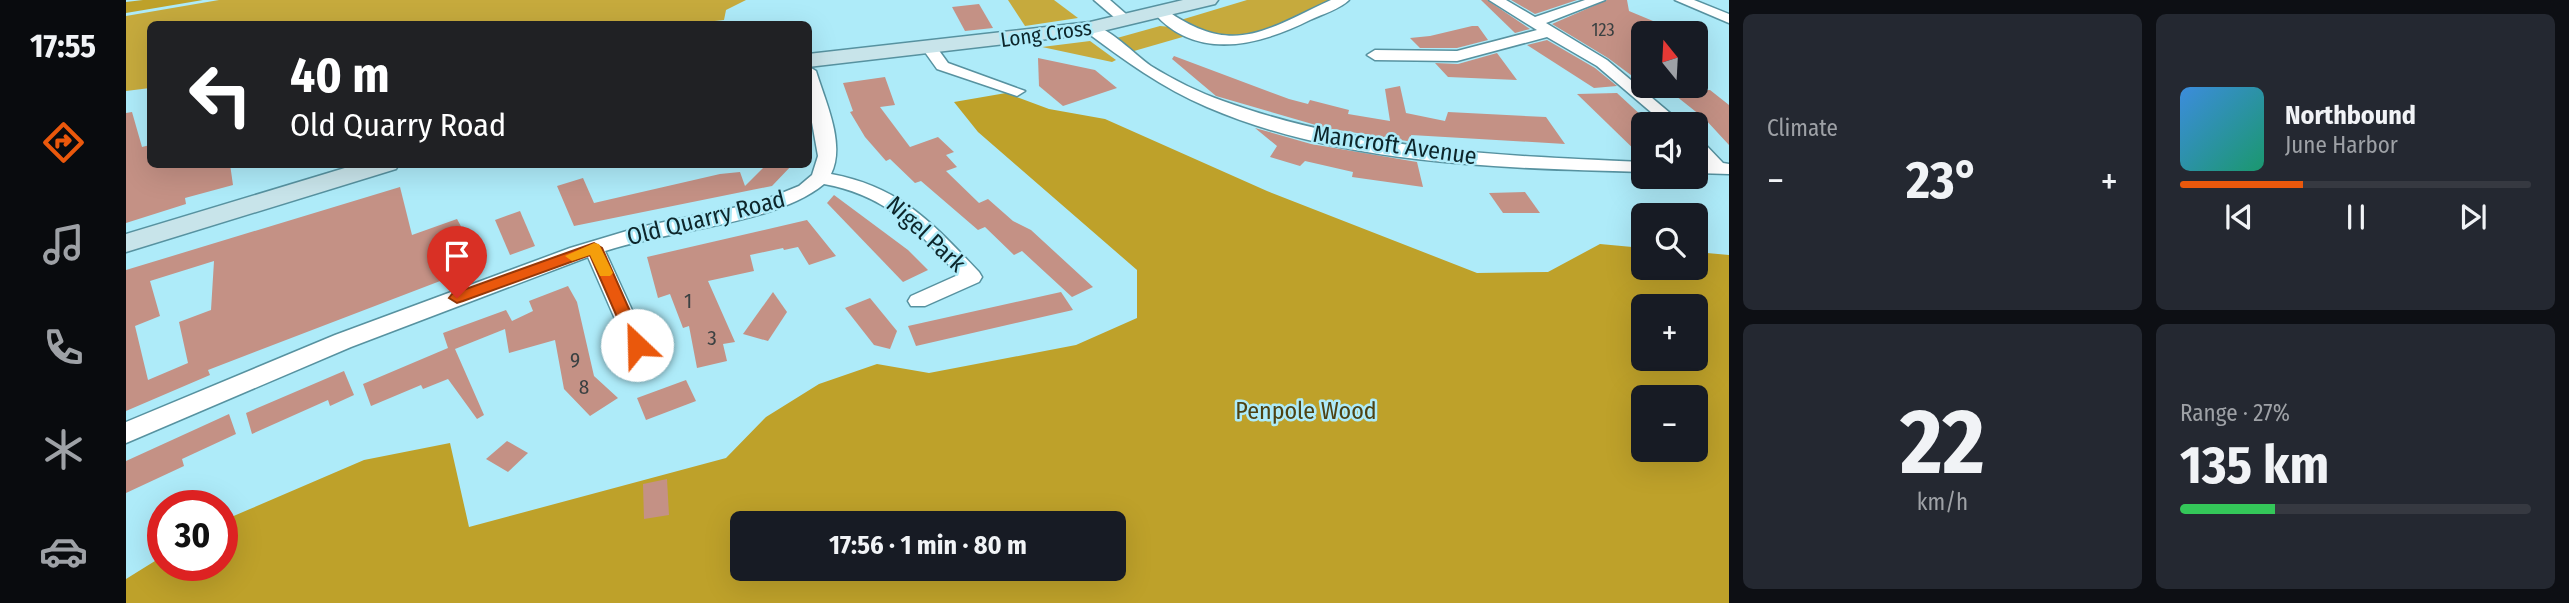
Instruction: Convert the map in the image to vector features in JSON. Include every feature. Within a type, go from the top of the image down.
[{"type":"street","points":[[1101,0],[1126,21]]},
{"type":"street","name":"Long Cross","points":[[812,61],[1090,28],[1208,0]]},
{"type":"street","points":[[1161,13],[1191,36],[1212,41],[1243,42],[1342,0]]},
{"type":"street","points":[[1496,0],[1552,31],[1625,79],[1662,112]]},
{"type":"street","points":[[1536,22],[1598,0]]},
{"type":"street","points":[[1682,0],[1729,19]]},
{"type":"street","name":"Mancroft Avenue","points":[[1090,28],[1123,55],[1177,87],[1229,108],[1308,133],[1419,152],[1631,166]]},
{"type":"street","points":[[1375,55],[1457,56],[1552,31]]},
{"type":"street","points":[[930,48],[942,66],[1017,91]]},
{"type":"street","points":[[812,87],[828,152],[828,164],[820,178]]},
{"type":"street","points":[[1708,155],[1724,169]]},
{"type":"street","points":[[126,243],[374,168]]},
{"type":"street","name":"Old Quarry Road","points":[[126,433],[367,340],[594,248],[671,225],[782,201],[803,191],[820,178]]},
{"type":"street","name":"Nigel Park","points":[[820,178],[863,186],[894,200],[972,277],[918,301]]},
{"type":"street","points":[[594,248],[637,345]]},
{"type":"shaded area","points":[[219,0],[746,0],[726,10],[724,20],[715,21],[147,21],[147,88],[126,91],[126,16]]},
{"type":"shaded area","points":[[1008,0],[1054,0],[1078,18],[1025,26]]},
{"type":"shaded area","points":[[1247,0],[1334,0],[1249,37],[1224,40],[1174,22]]},
{"type":"shaded area","points":[[1160,26],[1171,27],[1186,36],[1134,51],[1117,38]]},
{"type":"shaded area","points":[[1090,41],[1116,60],[1112,62],[1042,47]]},
{"type":"green space","points":[[203,0],[126,13],[126,2]]},
{"type":"green space","name":"Penpole Wood","points":[[1006,93],[1049,109],[1105,119],[1267,191],[1477,273],[1548,272],[1600,244],[1631,247],[1631,280],[1708,280],[1708,253],[1729,255],[1729,603],[126,603],[126,579],[147,566],[147,581],[238,581],[238,514],[364,460],[450,443],[469,527],[726,458],[766,417],[819,384],[877,364],[929,373],[1076,345],[1137,318],[1137,270],[978,132],[954,102]]},
{"type":"building","points":[[1481,0],[1487,0],[1530,29],[1515,33]]},
{"type":"building","points":[[1511,0],[1577,0],[1535,14]]},
{"type":"building","points":[[1607,0],[1627,0],[1629,11],[1653,21],[1631,21],[1631,75],[1552,24]]},
{"type":"building","points":[[979,4],[993,28],[965,31],[952,7]]},
{"type":"building","points":[[1478,26],[1488,40],[1457,48],[1420,48],[1410,38],[1430,36]]},
{"type":"building","points":[[1547,40],[1595,68],[1617,86],[1594,88],[1527,45]]},
{"type":"building","points":[[1497,53],[1517,80],[1448,77],[1435,63],[1458,64]]},
{"type":"building","points":[[1174,56],[1289,99],[1308,104],[1310,100],[1349,110],[1348,114],[1390,121],[1385,89],[1400,86],[1406,113],[1445,121],[1448,112],[1546,117],[1565,144],[1411,135],[1413,142],[1326,128],[1216,96],[1172,59]]},
{"type":"building","points":[[1038,58],[1095,70],[1117,88],[1063,106],[1039,86]]},
{"type":"building","points":[[885,77],[895,105],[880,107],[910,147],[938,137],[954,152],[946,155],[957,167],[946,171],[979,203],[988,199],[1013,221],[1031,230],[1093,287],[1072,297],[1022,251],[1014,255],[985,227],[978,230],[921,181],[915,183],[890,159],[886,161],[865,137],[850,112],[853,111],[843,83]]},
{"type":"building","points":[[1708,90],[1729,105],[1729,145],[1708,122],[1708,112],[1696,112],[1679,98],[1708,98]]},
{"type":"building","points":[[1617,93],[1638,112],[1631,112],[1631,146],[1577,94]]},
{"type":"building","points":[[132,112],[142,147],[147,146],[147,168],[231,168],[233,185],[185,198],[186,204],[126,223],[126,113]]},
{"type":"building","points":[[1255,128],[1311,144],[1417,162],[1423,187],[1352,177],[1353,172],[1305,161],[1300,166],[1270,157],[1277,146]]},
{"type":"building","points":[[763,168],[789,168],[772,186],[574,226],[557,186],[583,178],[594,203],[720,174],[740,172],[745,186]]},
{"type":"building","points":[[400,187],[412,235],[457,219],[482,265],[208,370],[210,375],[126,411],[126,270]],"holes":[[[214,261],[211,310],[179,322],[188,363],[148,380],[135,326],[160,316],[150,281]]]},
{"type":"building","points":[[1525,192],[1540,213],[1503,213],[1489,193]]},
{"type":"building","points":[[834,195],[908,250],[928,270],[903,282],[827,203]]},
{"type":"building","points":[[520,211],[535,246],[510,255],[495,220]]},
{"type":"building","points":[[807,220],[836,256],[809,265],[798,247],[783,248],[750,255],[754,271],[708,281],[735,342],[723,344],[727,361],[697,368],[689,326],[683,328],[670,294],[658,298],[647,257]]},
{"type":"building","points":[[568,286],[577,302],[594,376],[618,398],[590,416],[564,389],[555,340],[509,353],[505,329],[455,349],[484,415],[477,419],[448,379],[423,389],[421,385],[371,406],[363,384],[448,348],[443,333],[506,310],[512,321],[533,311],[529,301]]},
{"type":"building","points":[[773,292],[787,312],[768,341],[743,334]]},
{"type":"building","points":[[1061,292],[1073,310],[916,346],[908,326]]},
{"type":"building","points":[[870,298],[897,331],[890,349],[874,345],[845,308]]},
{"type":"building","points":[[344,371],[354,395],[330,406],[328,400],[252,434],[246,413]]},
{"type":"building","points":[[686,380],[696,401],[646,420],[637,398]]},
{"type":"building","points":[[229,414],[236,434],[182,459],[184,466],[126,493],[126,461]]},
{"type":"building","points":[[507,441],[528,453],[508,472],[486,459]]},
{"type":"building","points":[[667,479],[669,515],[644,519],[643,484]]},
{"type":"slow traffic","points":[[572,256],[594,248],[605,273]]},
{"type":"route","points":[[457,298],[594,248],[637,345]]}]
